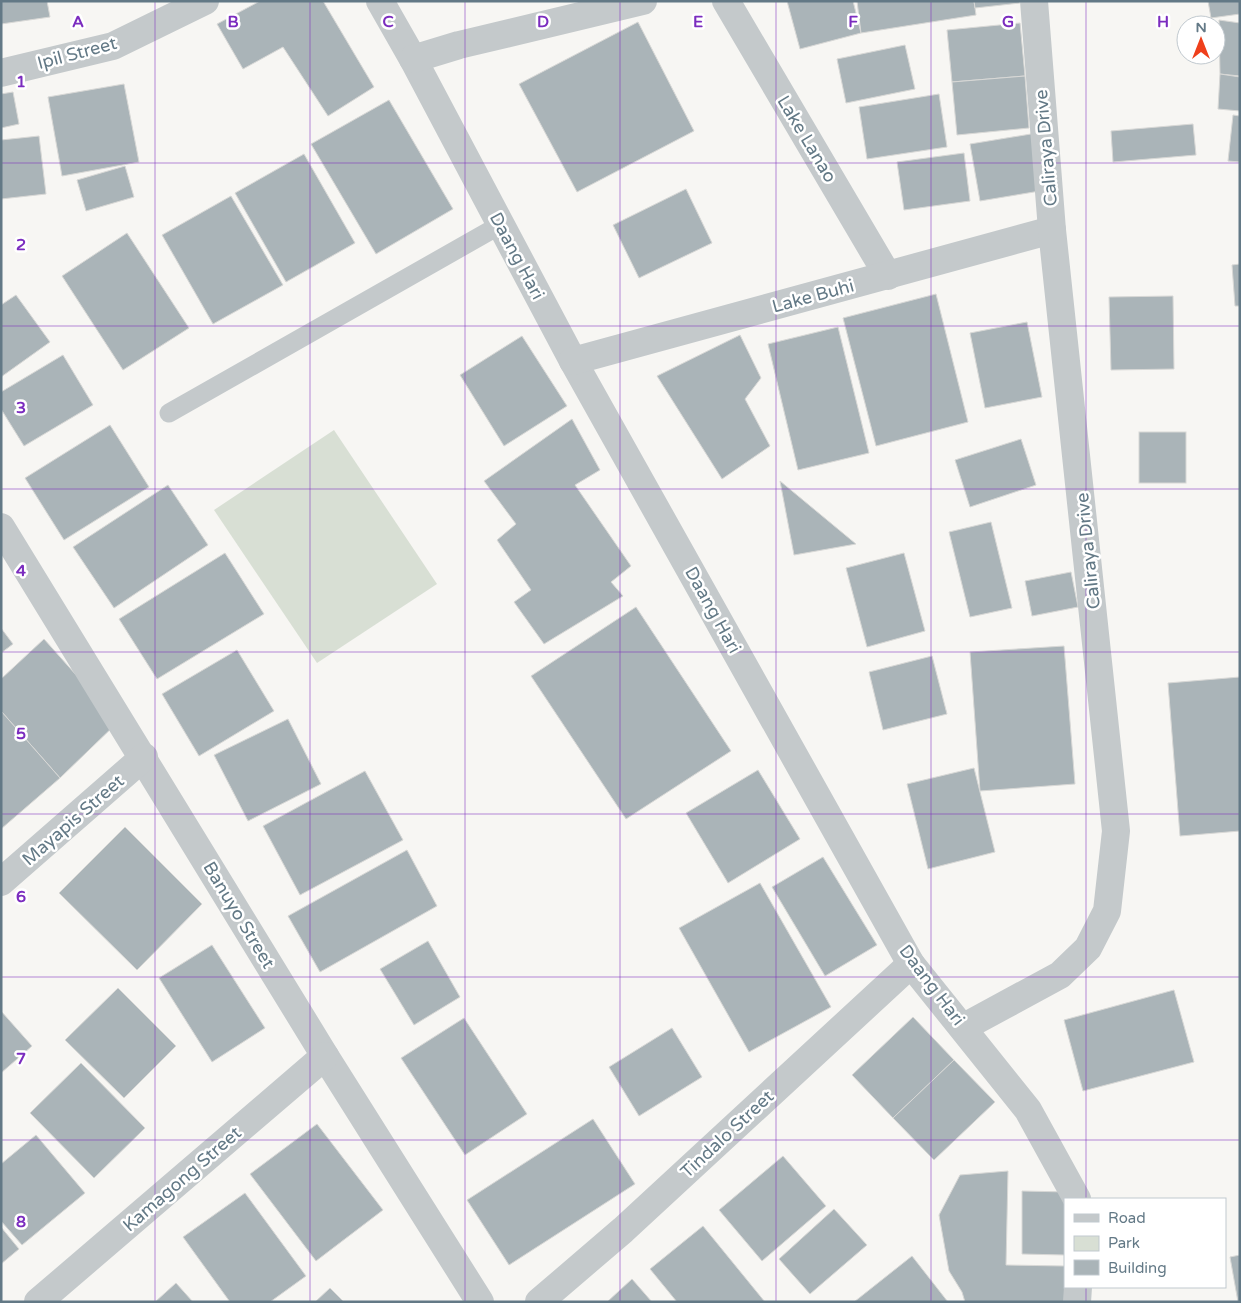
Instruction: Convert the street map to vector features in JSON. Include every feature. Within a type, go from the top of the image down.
[{"type":"street","name":"Ipil Street","points":[[1,73],[113,46],[205,1]]},
{"type":"street","name":"Daang Hari","points":[[380,1],[413,59],[573,361],[911,964],[1028,1110],[1077,1198]]},
{"type":"street","points":[[413,59],[459,45],[643,1]]},
{"type":"street","name":"Lake Lanao","points":[[726,1],[888,276]]},
{"type":"street","name":"Caliraya Drive","points":[[964,1028],[1060,975],[1088,948],[1108,911],[1116,832],[1052,230],[1034,1]]},
{"type":"street","name":"Lake Buhi","points":[[573,361],[1052,230]]},
{"type":"street","name":"Banuyo Street","points":[[1,527],[144,757],[325,1056],[480,1302]]},
{"type":"street","name":"Mayapis Street","points":[[1,882],[144,757]]},
{"type":"street","name":"Tindalo Street","points":[[539,1302],[623,1230],[911,964]]},
{"type":"street","name":"Kamagong Street","points":[[38,1302],[325,1056]]},
{"type":"street","points":[[1077,1302],[1078,1288]]},
{"type":"lane","points":[[169,413],[500,224]]},
{"type":"green space","points":[[334,430],[437,584],[317,663],[214,510]]},
{"type":"building","points":[[1,1],[47,1],[50,17],[1,24]]},
{"type":"building","points":[[260,1],[323,1],[374,87],[328,116],[283,47],[243,69],[217,24]]},
{"type":"building","points":[[787,1],[853,1],[861,33],[800,49]]},
{"type":"building","points":[[857,1],[974,1],[976,15],[861,33]]},
{"type":"building","points":[[974,1],[1019,1],[1020,3],[975,8]]},
{"type":"building","points":[[1208,1],[1240,1],[1240,14],[1210,15]]},
{"type":"building","points":[[1226,21],[1240,23],[1240,76],[1220,74],[1220,65],[1226,65]]},
{"type":"building","points":[[638,22],[694,131],[577,192],[519,84]]},
{"type":"building","points":[[1020,23],[1025,76],[952,82],[947,30]]},
{"type":"building","points":[[905,45],[915,89],[846,103],[837,59]]},
{"type":"building","points":[[1220,74],[1240,77],[1240,111],[1218,109]]},
{"type":"building","points":[[1025,76],[1029,128],[957,135],[952,82]]},
{"type":"building","points":[[124,84],[139,162],[62,176],[48,97]]},
{"type":"building","points":[[13,92],[19,124],[1,128],[1,94]]},
{"type":"building","points":[[939,94],[947,147],[867,159],[859,107]]},
{"type":"building","points":[[389,100],[453,209],[376,254],[311,144]]},
{"type":"building","points":[[1233,115],[1240,116],[1240,162],[1228,161]]},
{"type":"building","points":[[1193,124],[1196,155],[1113,162],[1111,131]]},
{"type":"building","points":[[1037,133],[1046,190],[980,201],[970,144]]},
{"type":"building","points":[[39,136],[46,194],[1,199],[1,140]]},
{"type":"building","points":[[964,153],[970,201],[904,210],[897,162]]},
{"type":"building","points":[[304,154],[355,243],[286,282],[235,193]]},
{"type":"building","points":[[125,166],[134,197],[86,211],[77,180]]},
{"type":"building","points":[[686,189],[712,243],[639,278],[613,225]]},
{"type":"building","points":[[231,196],[283,285],[213,324],[162,235]]},
{"type":"building","points":[[127,233],[189,328],[123,370],[62,276]]},
{"type":"building","points":[[1240,264],[1240,306],[1235,306],[1232,265]]},
{"type":"building","points":[[936,294],[968,422],[876,446],[843,318]]},
{"type":"building","points":[[16,295],[50,342],[1,377],[1,305]]},
{"type":"building","points":[[1173,296],[1174,369],[1111,370],[1109,297]]},
{"type":"building","points":[[1027,322],[1042,397],[985,408],[970,333]]},
{"type":"building","points":[[838,327],[869,453],[798,470],[768,344]]},
{"type":"building","points":[[740,335],[761,378],[745,399],[770,446],[722,479],[657,376]]},
{"type":"building","points":[[522,336],[567,406],[504,446],[460,375]]},
{"type":"building","points":[[63,355],[93,405],[24,446],[1,409],[1,392]]},
{"type":"building","points":[[572,419],[600,470],[575,485],[631,566],[611,582],[623,596],[544,644],[514,602],[531,590],[497,540],[516,524],[484,481]]},
{"type":"building","points":[[110,425],[149,487],[64,540],[25,478]]},
{"type":"building","points":[[1139,432],[1186,432],[1186,483],[1139,483]]},
{"type":"building","points":[[1021,439],[1036,485],[970,507],[955,460]]},
{"type":"building","points":[[780,481],[856,544],[794,555]]},
{"type":"building","points":[[168,485],[208,545],[114,608],[73,547]]},
{"type":"building","points":[[991,522],[1012,608],[970,617],[949,532]]},
{"type":"building","points":[[225,553],[264,614],[157,679],[119,619]]},
{"type":"building","points":[[904,553],[925,631],[867,647],[846,568]]},
{"type":"building","points":[[1071,572],[1078,607],[1032,616],[1025,581]]},
{"type":"building","points":[[636,607],[731,751],[626,819],[531,676]]},
{"type":"building","points":[[1,628],[13,644],[1,653]]},
{"type":"building","points":[[44,639],[118,722],[60,778],[1,711],[1,679]]},
{"type":"building","points":[[1064,646],[1075,784],[980,791],[970,652]]},
{"type":"building","points":[[237,650],[274,711],[199,756],[162,694]]},
{"type":"building","points":[[932,656],[947,714],[883,730],[869,672]]},
{"type":"building","points":[[1240,677],[1240,831],[1180,836],[1168,683]]},
{"type":"building","points":[[1,711],[60,778],[1,829]]},
{"type":"building","points":[[288,719],[321,784],[248,821],[214,755]]},
{"type":"building","points":[[974,768],[995,852],[928,869],[907,784]]},
{"type":"building","points":[[758,770],[800,839],[728,883],[686,813]]},
{"type":"building","points":[[365,771],[403,840],[300,895],[263,826]]},
{"type":"building","points":[[125,827],[202,904],[137,970],[59,893]]},
{"type":"building","points":[[407,850],[437,906],[320,972],[288,916]]},
{"type":"building","points":[[823,857],[877,945],[825,976],[772,887]]},
{"type":"building","points":[[760,883],[831,1007],[749,1052],[679,928]]},
{"type":"building","points":[[428,941],[460,997],[414,1025],[380,969]]},
{"type":"building","points":[[212,945],[265,1028],[212,1062],[159,978]]},
{"type":"building","points":[[118,988],[176,1046],[124,1098],[65,1040]]},
{"type":"building","points":[[1174,990],[1194,1062],[1083,1091],[1064,1020]]},
{"type":"building","points":[[1,1011],[32,1046],[1,1073]]},
{"type":"building","points":[[913,1017],[954,1060],[893,1118],[852,1075]]},
{"type":"building","points":[[464,1018],[527,1114],[465,1155],[401,1058]]},
{"type":"building","points":[[672,1028],[702,1077],[639,1116],[609,1067]]},
{"type":"building","points":[[954,1060],[995,1102],[934,1160],[893,1118]]},
{"type":"building","points":[[81,1063],[145,1128],[94,1178],[30,1113]]},
{"type":"building","points":[[593,1119],[635,1184],[509,1265],[467,1200]]},
{"type":"building","points":[[317,1124],[383,1210],[316,1261],[250,1174]]},
{"type":"building","points":[[36,1135],[85,1193],[22,1245],[1,1221],[1,1164]]},
{"type":"building","points":[[783,1156],[826,1206],[762,1261],[719,1210]]},
{"type":"building","points":[[1008,1171],[1006,1265],[1064,1266],[1064,1288],[1071,1302],[965,1302],[962,1292],[949,1271],[939,1215],[960,1175]]},
{"type":"building","points":[[1022,1191],[1067,1192],[1064,1198],[1064,1255],[1022,1254]]},
{"type":"building","points":[[245,1193],[306,1276],[270,1302],[230,1302],[183,1237]]},
{"type":"building","points":[[834,1209],[867,1245],[810,1294],[779,1259]]},
{"type":"building","points":[[703,1226],[765,1302],[677,1302],[650,1269]]},
{"type":"building","points":[[1,1227],[19,1249],[1,1264]]},
{"type":"building","points":[[1240,1255],[1240,1302],[1238,1302],[1230,1257]]},
{"type":"building","points":[[912,1256],[948,1302],[854,1302]]},
{"type":"building","points":[[632,1279],[652,1302],[607,1302]]},
{"type":"building","points":[[176,1283],[193,1302],[155,1302]]},
{"type":"building","points":[[330,1288],[344,1302],[315,1302]]}]
